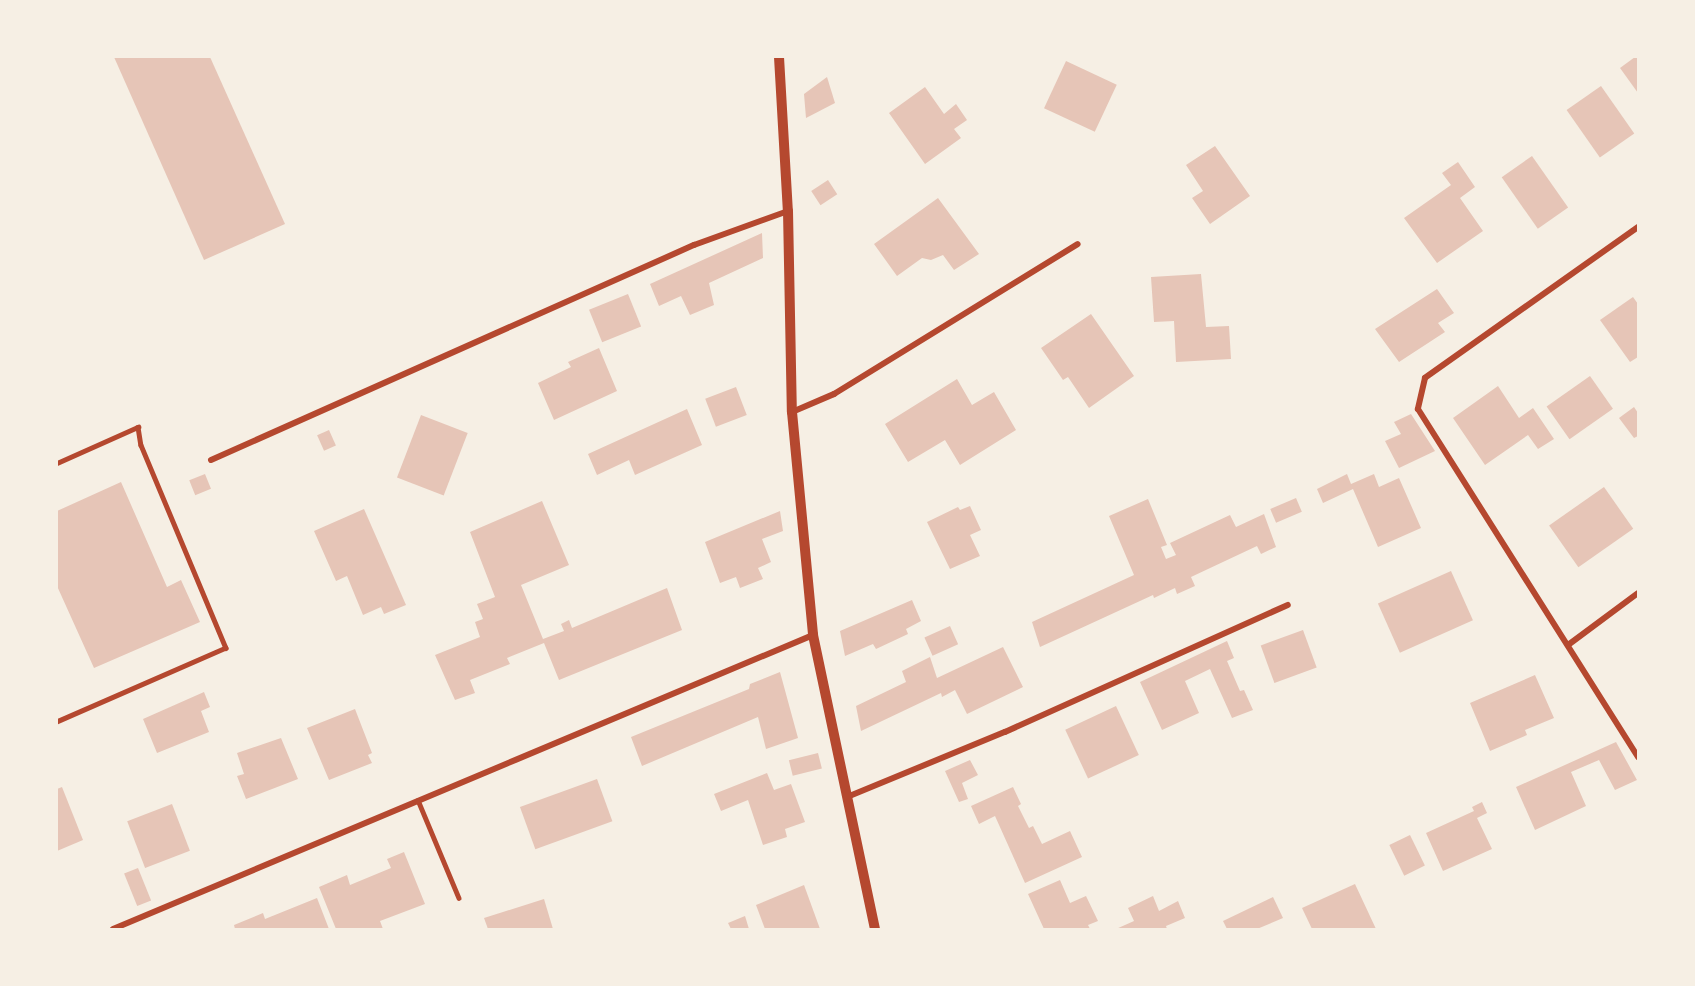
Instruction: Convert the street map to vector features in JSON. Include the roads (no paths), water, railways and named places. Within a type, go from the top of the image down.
[{"type":"street","points":[[779,57],[788,211],[792,412],[813,635],[874,929]]},
{"type":"street","points":[[211,460],[694,245],[788,211]]},
{"type":"street","points":[[1638,227],[1425,378],[1419,409],[1638,757]]},
{"type":"street","points":[[792,412],[834,394],[1078,244]]},
{"type":"street","points":[[1568,645],[1638,593]]},
{"type":"street","points":[[847,797],[1005,732],[1288,605]]},
{"type":"street","points":[[113,929],[813,635]]},
{"type":"lane","points":[[57,463],[138,428],[141,445],[226,648],[57,722]]},
{"type":"lane","points":[[418,800],[459,898]]}]
